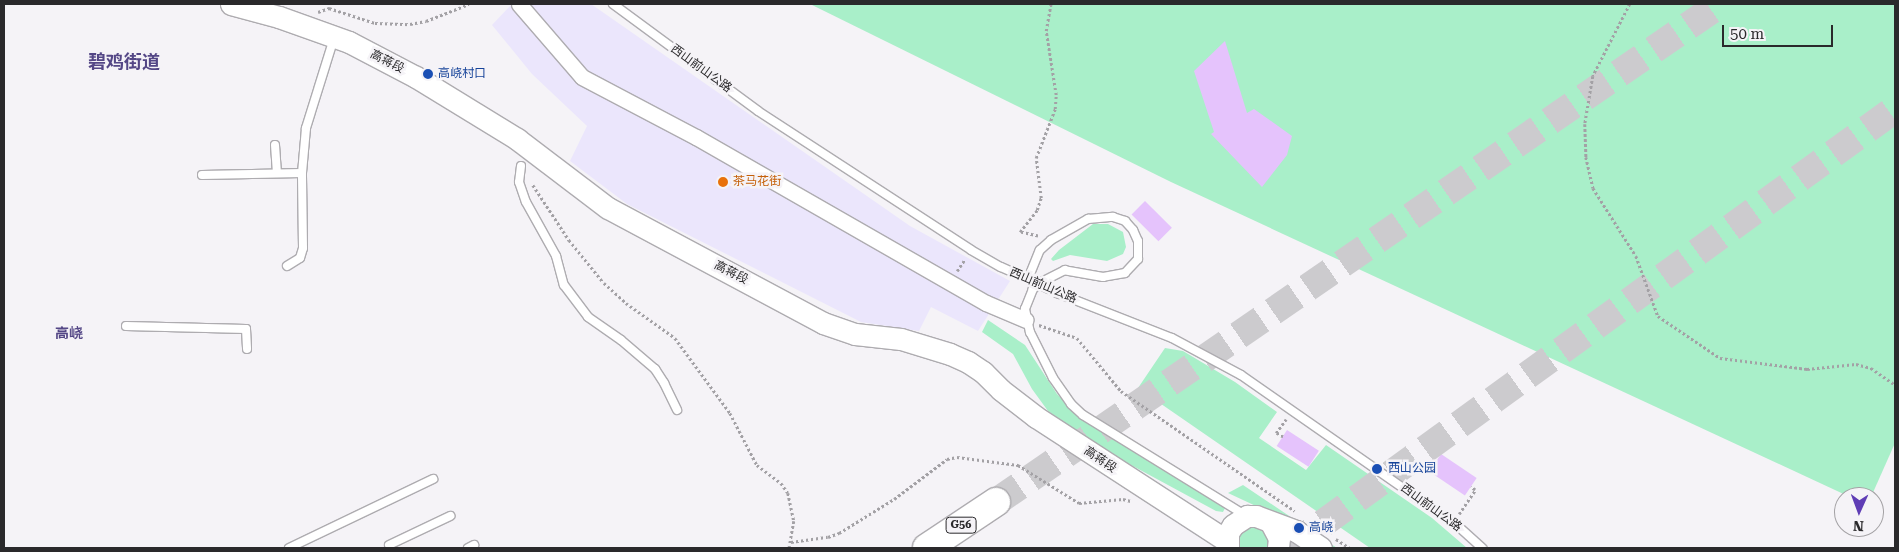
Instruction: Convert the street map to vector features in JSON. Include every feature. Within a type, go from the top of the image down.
[{"type":"highway","name":"G56","points":[[927,548],[996,502]]},
{"type":"main road","name":"高蒋段","points":[[232,4],[294,22],[335,37],[416,77],[517,138],[608,208],[823,323],[855,334],[901,338],[968,362],[983,372],[1001,390],[1036,417],[1228,545]]},
{"type":"main road","points":[[1228,545],[1233,525],[1247,516],[1264,518],[1271,523],[1327,543]]},
{"type":"main road","points":[[1271,523],[1279,538],[1278,548]]},
{"type":"street","points":[[519,4],[582,77],[696,137],[986,303],[1026,320]]},
{"type":"lane","name":"西山前山公路","points":[[613,4],[758,110],[972,250],[1001,267],[1057,293],[1202,352],[1241,375],[1453,523],[1482,548]]},
{"type":"lane","points":[[287,266],[300,258],[303,248],[302,173],[308,120],[335,37]]},
{"type":"lane","points":[[275,145],[277,173]]},
{"type":"lane","points":[[521,166],[519,182],[526,202],[556,256],[564,285],[588,318],[621,340],[654,369],[664,383],[677,410]]},
{"type":"lane","points":[[202,175],[302,173]]},
{"type":"lane","points":[[1030,280],[1040,250],[1051,240],[1088,219],[1113,217],[1125,222],[1134,230],[1138,241],[1138,259],[1126,273],[1103,278],[1065,270],[1050,277],[1033,289],[1025,309],[1026,320],[1053,378],[1071,404],[1083,415],[1247,516]]},
{"type":"lane","points":[[126,326],[246,329],[247,349]]},
{"type":"lane","points":[[290,548],[433,480]]},
{"type":"lane","points":[[389,545],[450,516]]},
{"type":"path","points":[[294,22],[329,8],[375,23],[410,24],[426,21],[469,4]]},
{"type":"path","points":[[1051,4],[1046,31],[1056,95],[1055,109],[1036,158],[1041,198],[1037,210],[1020,232],[1051,240]]},
{"type":"path","points":[[1630,4],[1593,76],[1585,124],[1586,157],[1593,188],[1636,256],[1658,316],[1720,358],[1807,369],[1856,364],[1871,368],[1895,385]]},
{"type":"path","points":[[521,166],[568,240],[604,283],[626,303],[675,338],[730,413],[757,464],[781,483],[788,493],[794,521],[789,548]]},
{"type":"path","points":[[950,282],[972,250]]},
{"type":"path","points":[[1026,320],[1077,338],[1121,391],[1300,514]]},
{"type":"path","points":[[1283,437],[1276,433],[1292,410]]},
{"type":"path","points":[[1453,523],[1475,490],[1471,487]]},
{"type":"path","points":[[1327,543],[1350,548]]},
{"type":"shaded area","name":"茶马花街","points":[[512,4],[591,4],[910,226],[1010,281],[978,331],[931,307],[919,331],[861,322],[627,204],[570,161],[587,126],[532,74],[492,25]]},
{"type":"green space","points":[[810,4],[1895,4],[1895,443],[1875,487],[1834,487],[1834,490],[1171,182]]},
{"type":"green space","points":[[1093,224],[1108,224],[1123,232],[1126,247],[1123,254],[1107,261],[1070,255],[1053,261],[1051,259],[1059,250]]},
{"type":"green space","points":[[988,320],[1025,345],[1057,394],[1078,415],[1223,504],[1225,508],[1223,512],[1216,511],[1118,458],[1080,435],[1048,411],[1032,389],[1013,354],[982,332]]},
{"type":"green space","points":[[1165,348],[1183,351],[1235,382],[1277,412],[1259,438],[1306,470],[1326,445],[1432,518],[1467,548],[1370,548],[1138,388]]},
{"type":"green space","points":[[1243,485],[1337,548],[1333,548],[1303,528],[1228,493]]},
{"type":"green space","points":[[1251,524],[1268,531],[1270,548],[1237,548],[1237,535]]},
{"type":"building","points":[[1225,41],[1247,113],[1254,109],[1292,136],[1287,155],[1262,187],[1211,134],[1214,132],[1194,71]]},
{"type":"building","points":[[1145,201],[1172,228],[1158,241],[1132,214]]},
{"type":"building","points":[[1287,430],[1319,451],[1309,467],[1277,446]]},
{"type":"building","points":[[1441,454],[1477,478],[1465,495],[1429,471]]},
{"type":"tunnel","points":[[996,502],[1720,4]]},
{"type":"tunnel","points":[[1289,548],[1895,109]]},
{"type":"place","name":"高峣村口","points":[[428,74]]},
{"type":"place","name":"茶马花街","points":[[723,182]]},
{"type":"place","name":"西山公园","points":[[1377,469]]},
{"type":"place","name":"高峣","points":[[1299,528]]},
{"type":"district","name":"碧鸡街道","points":[[124,62]]},
{"type":"district","name":"高峣","points":[[69,333]]}]
